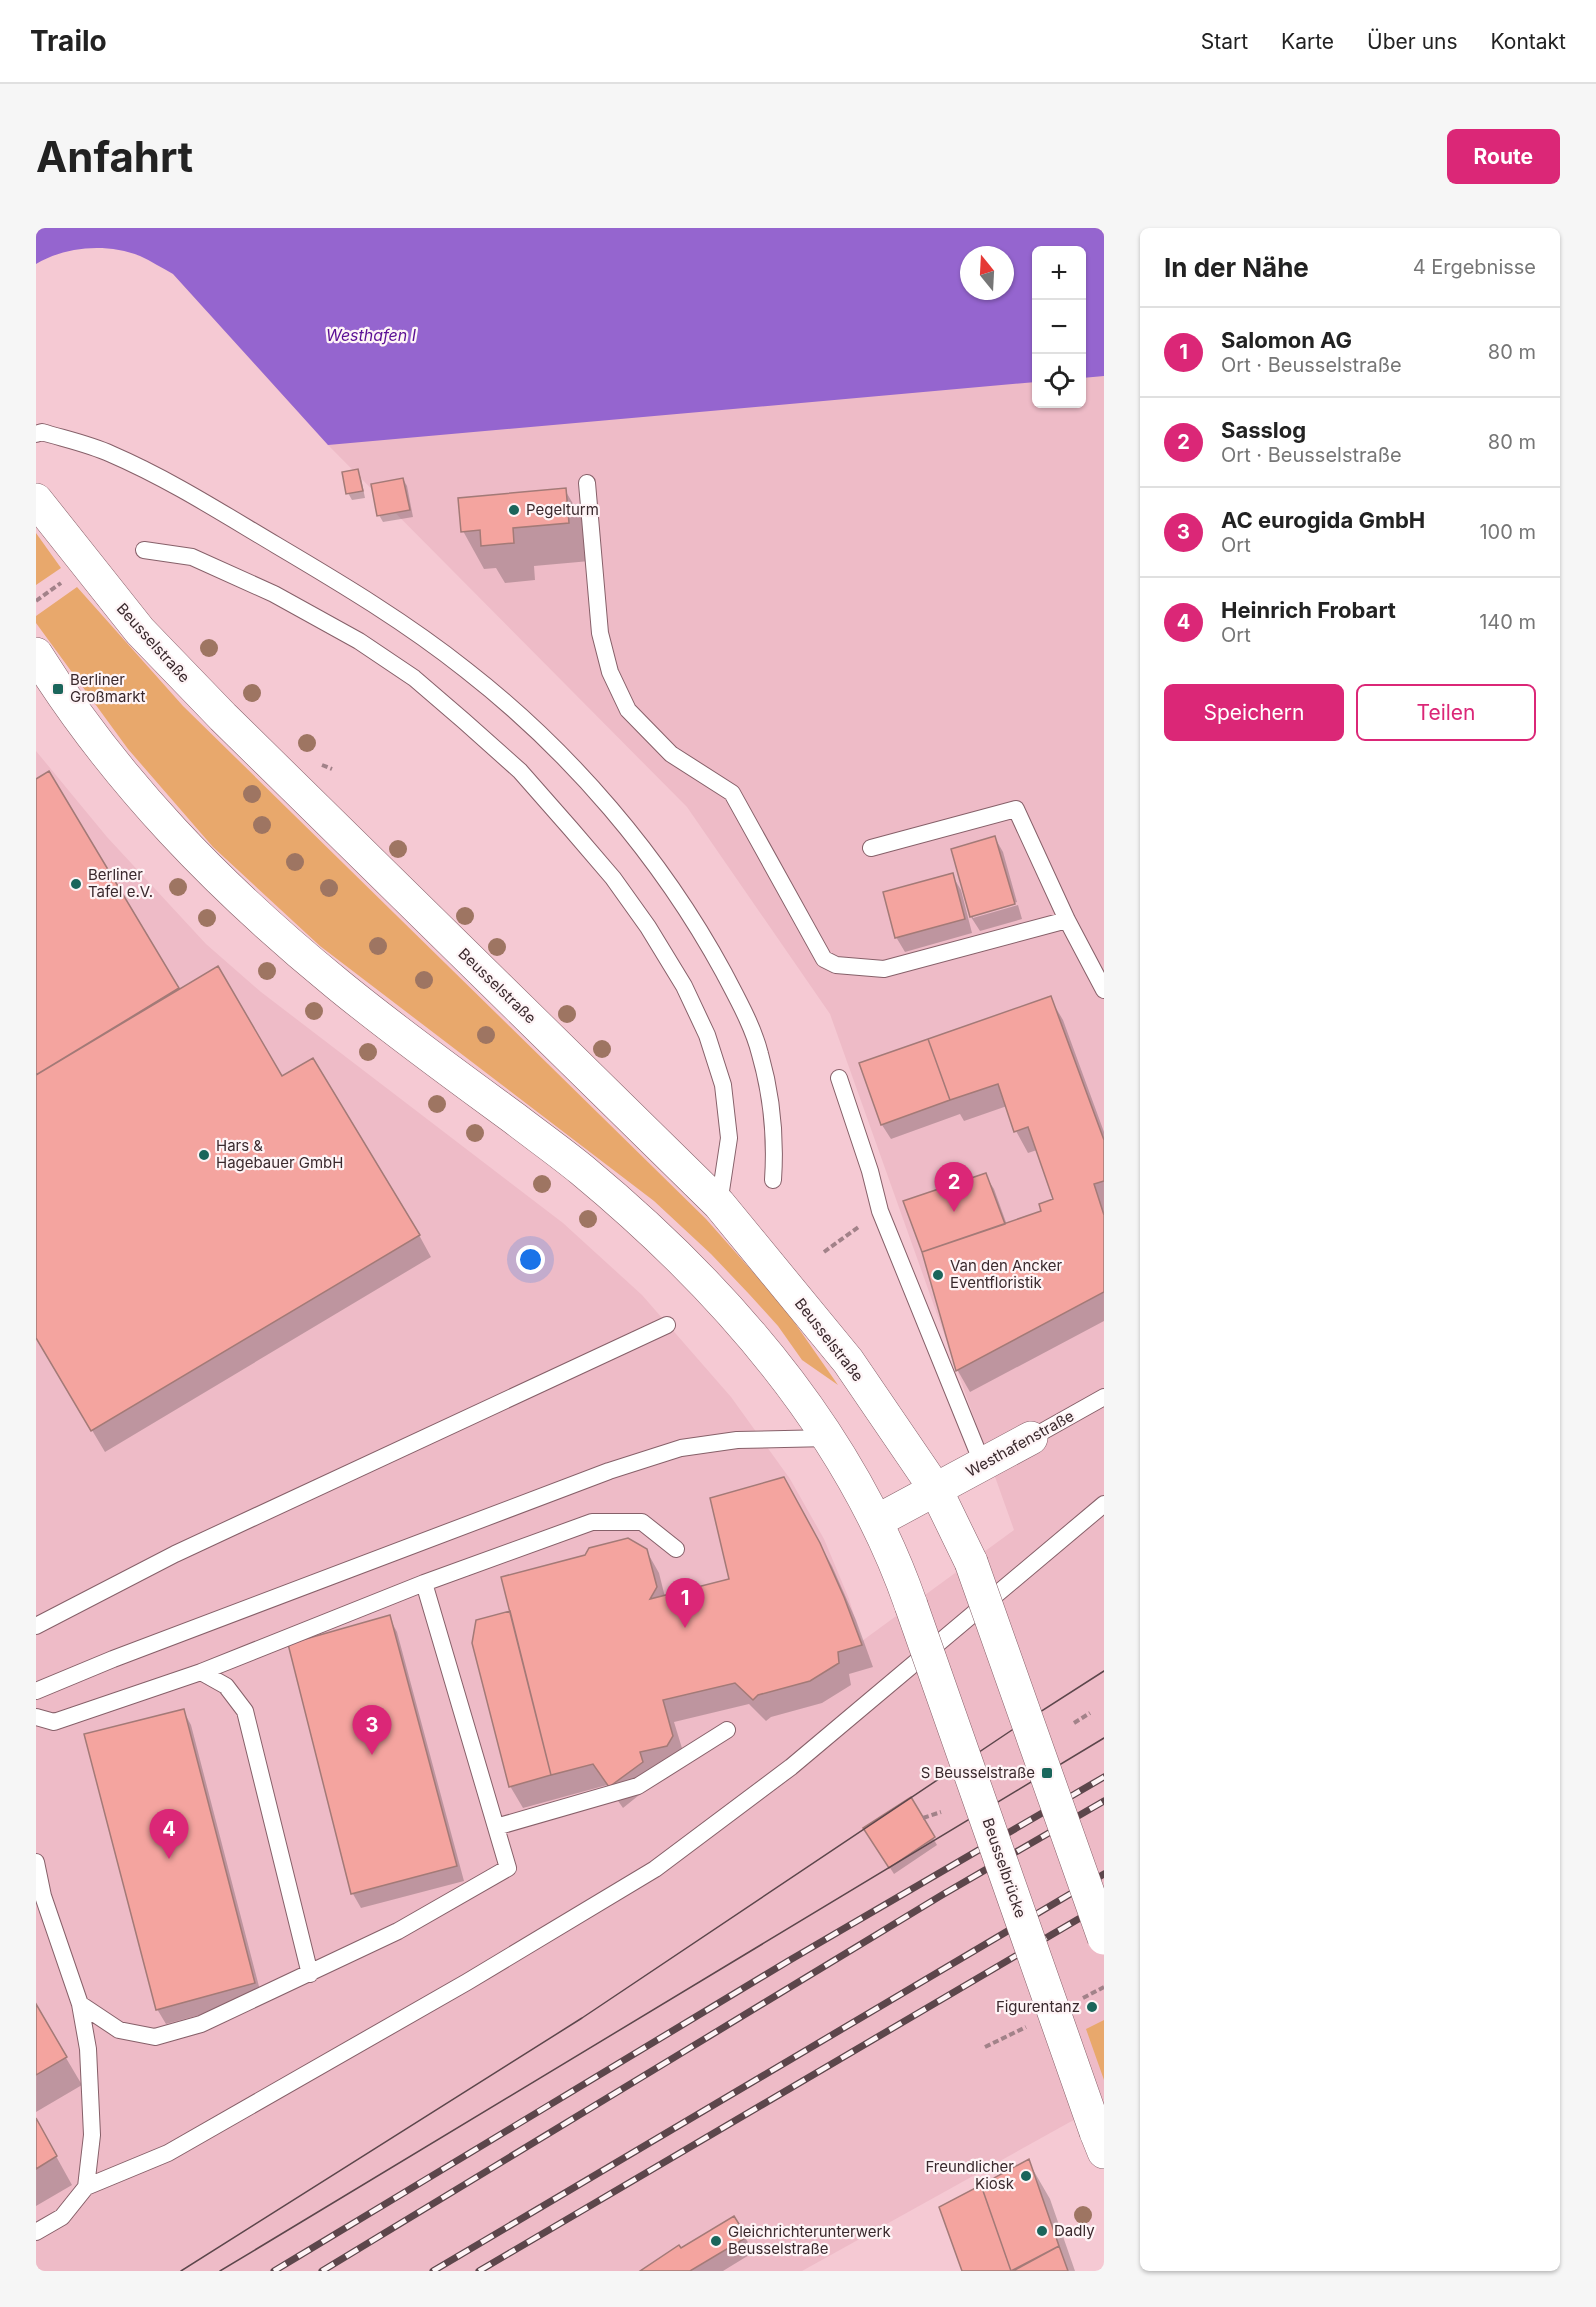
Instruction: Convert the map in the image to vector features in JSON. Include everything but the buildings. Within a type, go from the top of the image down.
[{"type":"main road","name":"Beusselstraße","points":[[36,500],[140,632],[223,717],[719,1204],[848,1360],[936,1490],[971,1562],[1104,1938]]},
{"type":"main road","points":[[36,654],[96,741],[162,822],[244,904],[337,985],[580,1168],[679,1255],[777,1366],[831,1438],[877,1521],[936,1490]]},
{"type":"main road","name":"Westhafenstraße","points":[[936,1490],[1031,1438]]},
{"type":"main road","name":"Beusselbrücke","points":[[877,1521],[898,1567],[1100,2142]]},
{"type":"lane","points":[[36,434],[42,432],[110,453],[210,506],[368,599],[466,670],[534,728],[584,779],[632,834],[710,948],[738,1000],[760,1051],[772,1100],[775,1143],[773,1180]]},
{"type":"lane","points":[[587,483],[600,633],[610,672],[628,710],[671,754],[732,794],[824,958],[836,966],[884,969],[1067,920]]},
{"type":"lane","points":[[144,550],[192,557],[274,594],[359,641],[414,678],[456,714],[520,771],[571,829],[613,878],[648,927],[684,986],[707,1035],[723,1085],[729,1138],[719,1204]]},
{"type":"lane","points":[[871,848],[1016,809],[1067,920],[1104,990]]},
{"type":"lane","points":[[839,1078],[870,1171],[880,1212],[983,1465]]},
{"type":"lane","points":[[36,1626],[176,1554],[667,1325]]},
{"type":"lane","name":"Westhafenstraße","points":[[1031,1438],[1104,1397]]},
{"type":"lane","points":[[36,1691],[113,1659],[575,1483],[650,1457],[681,1448],[737,1440],[831,1438]]},
{"type":"lane","points":[[36,2232],[62,2217],[86,2187],[168,2152],[467,1982],[655,1869],[791,1767],[1104,1504]]},
{"type":"lane","points":[[36,1717],[54,1722],[201,1672],[424,1583],[592,1522],[642,1522],[676,1549]]},
{"type":"lane","points":[[80,2004],[119,2030],[155,2037],[201,2024],[398,1931],[508,1868],[424,1583]]},
{"type":"lane","points":[[201,1672],[226,1686],[245,1711],[310,1974]]},
{"type":"lane","points":[[496,1827],[638,1786],[727,1730]]},
{"type":"lane","points":[[36,1862],[40,1898],[80,2004],[88,2049],[93,2135],[86,2187]]},
{"type":"path","points":[[36,601],[68,578]]},
{"type":"path","points":[[824,1252],[840,1241]]},
{"type":"path","points":[[1074,1723],[1090,1713]]},
{"type":"path","points":[[922,1818],[940,1812]]},
{"type":"shaded area","points":[[1104,228],[1104,2108],[1070,2122],[802,2271],[36,2271],[36,751],[107,837],[206,944],[261,992],[563,1223],[642,1295],[731,1397],[790,1479],[824,1539],[849,1599],[862,1641],[1014,1530],[830,1014],[687,807],[328,445],[173,274]]},
{"type":"shaded area","points":[[36,533],[61,568],[36,585]]},
{"type":"shaded area","points":[[77,587],[183,706],[706,1219],[783,1306],[838,1385],[802,1360],[778,1326],[749,1294],[711,1254],[654,1201],[320,946],[213,847],[128,749],[36,623],[36,616]]},
{"type":"shaded area","points":[[1104,2020],[1104,2080],[1086,2029]]},
{"type":"water","name":"Westhafen I","points":[[36,228],[1104,228],[1104,376],[1086,378],[1086,246],[1032,246],[1032,382],[328,445],[173,274],[140,256],[114,249],[87,248],[60,253],[36,264]]},
{"type":"tram line","points":[[181,2271],[582,2018],[1015,1728],[1104,1671]]},
{"type":"tram line","points":[[220,2271],[1104,1738]]},
{"type":"railway","points":[[274,2271],[790,1960],[1104,1777]]},
{"type":"railway","points":[[322,2271],[942,1895],[1104,1801]]},
{"type":"railway","points":[[433,2271],[1104,1874]]},
{"type":"railway","points":[[479,2271],[1104,1904]]},
{"type":"place","name":"Pegelturm","points":[[514,510]]},
{"type":"place","name":"Berliner Großmarkt","points":[[58,689]]},
{"type":"place","name":"Berliner Tafel e.V.","points":[[76,884]]},
{"type":"place","name":"Hars & Hagebauer GmbH","points":[[204,1155]]},
{"type":"place","name":"Sasslog","points":[[954,1212]]},
{"type":"place","name":"Van den Ancker Eventfloristik","points":[[938,1275]]},
{"type":"place","name":"Salomon AG","points":[[685,1628]]},
{"type":"place","name":"AC eurogida GmbH","points":[[372,1755]]},
{"type":"place","name":"S Beusselstraße","points":[[1047,1773]]},
{"type":"place","name":"Heinrich Frobart","points":[[169,1859]]},
{"type":"place","name":"Figurentanz","points":[[1092,2007]]},
{"type":"place","name":"Freundlicher Kiosk","points":[[1026,2176]]},
{"type":"place","name":"Dadly","points":[[1042,2231]]},
{"type":"place","name":"Gleichrichterunterwerk Beusselstraße","points":[[716,2241]]}]
